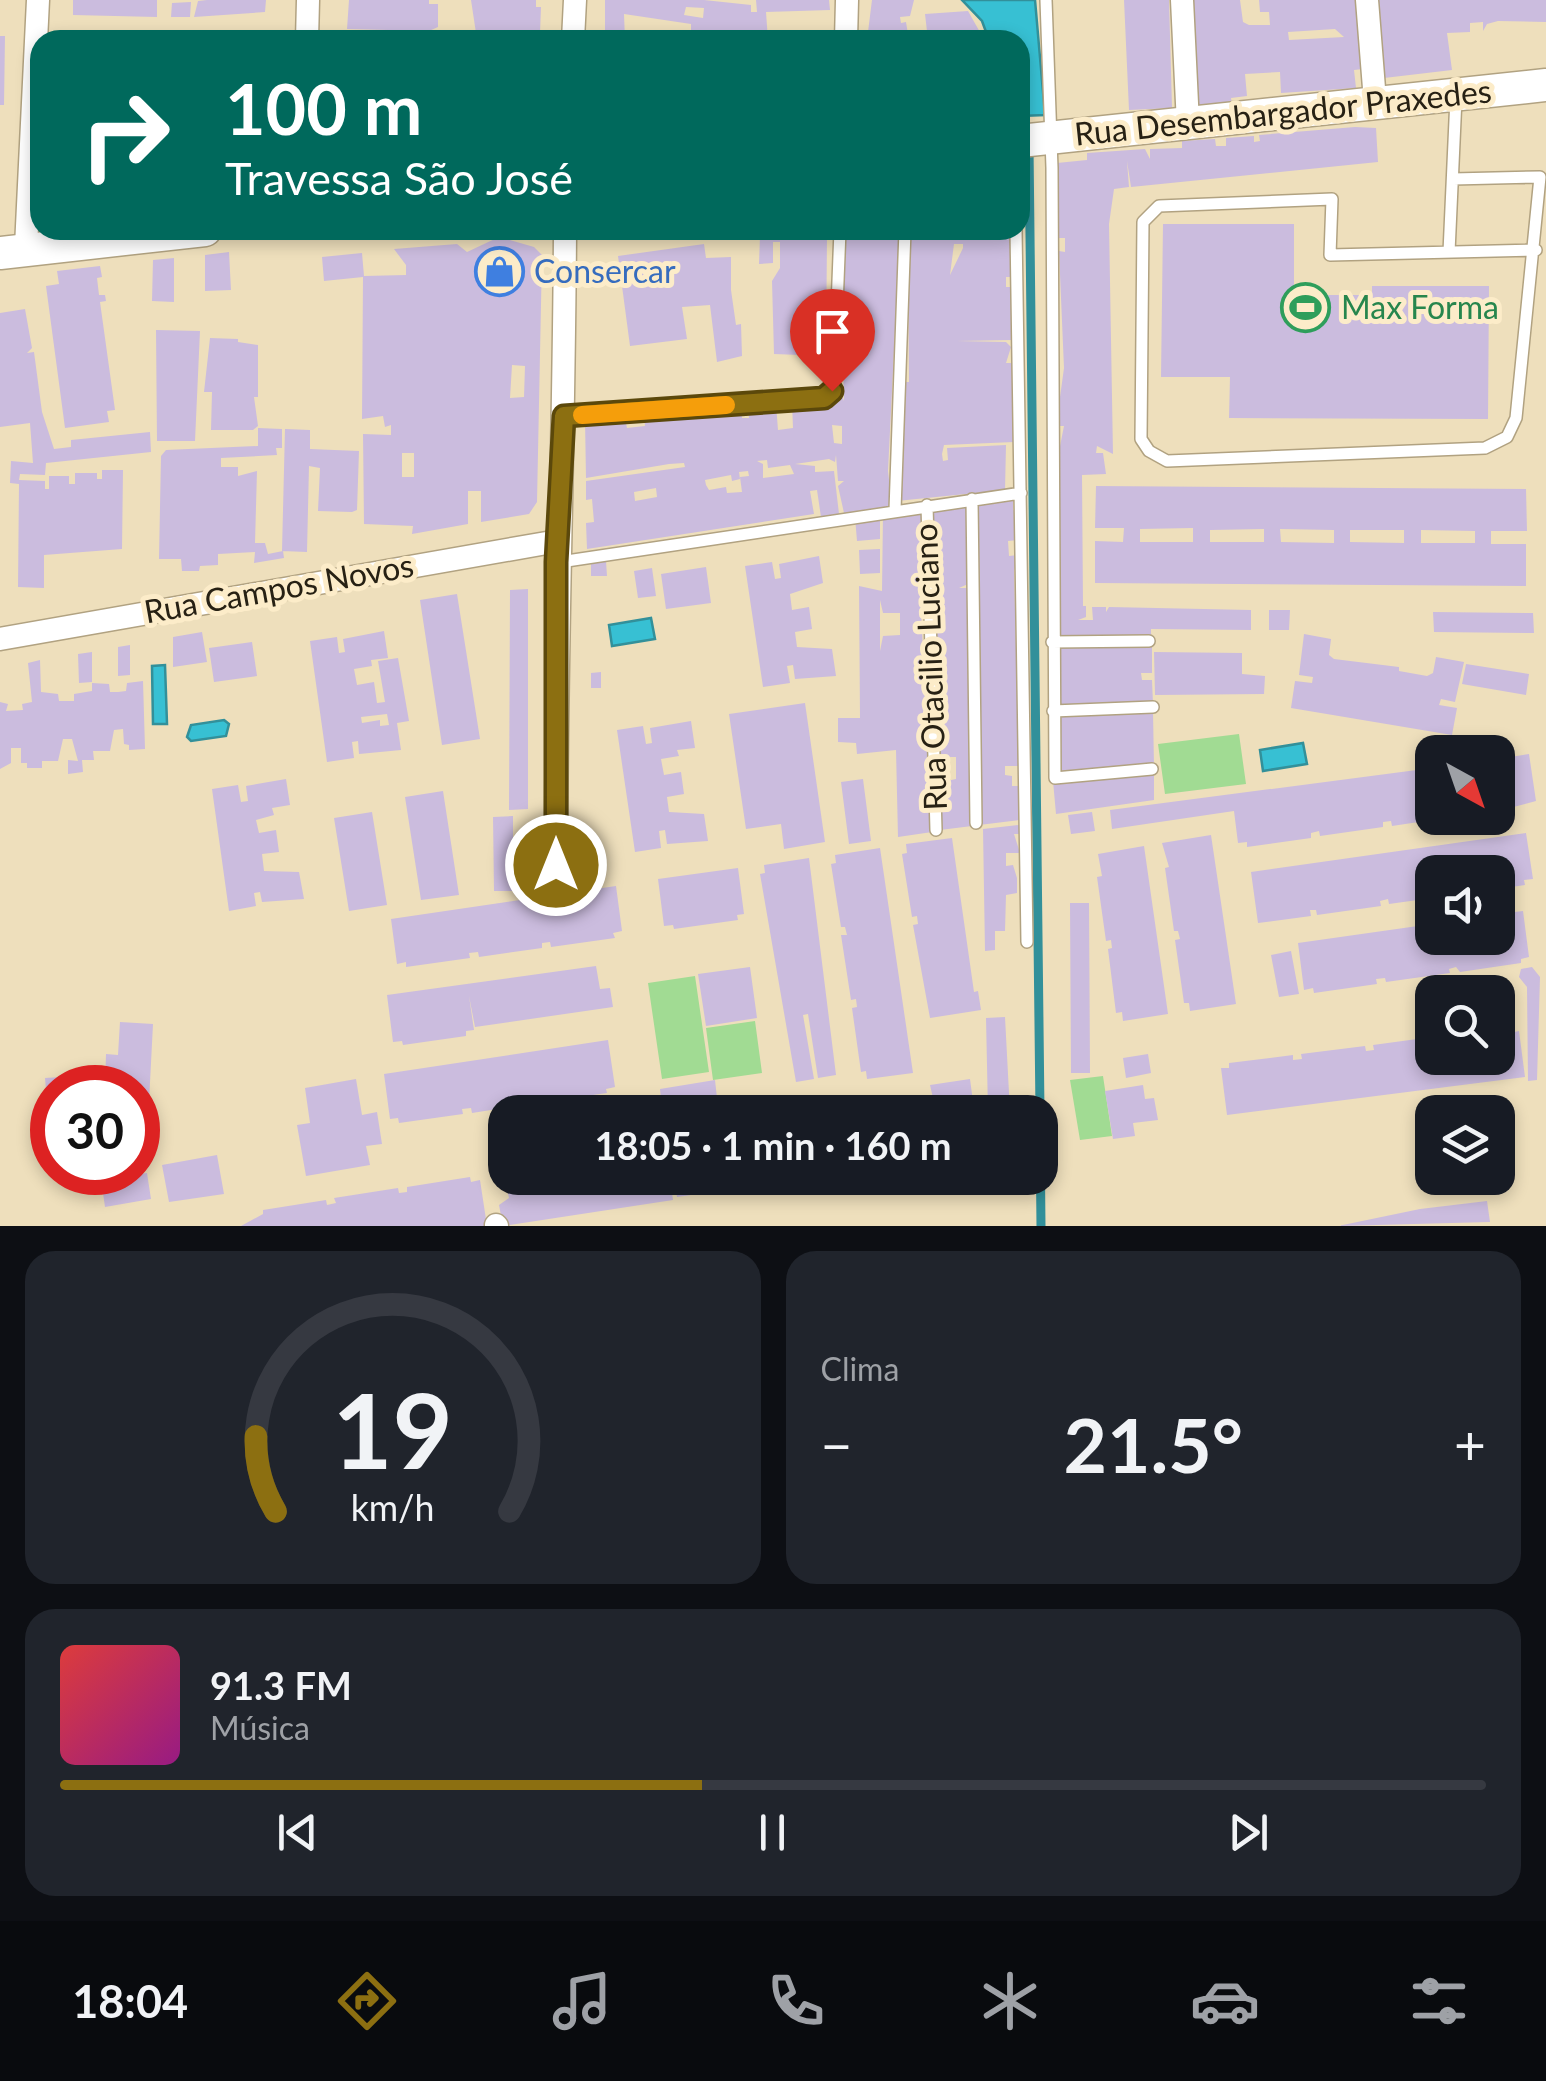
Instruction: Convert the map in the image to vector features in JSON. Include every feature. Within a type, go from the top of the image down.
[{"type":"street","points":[[35,30],[38,0]]},
{"type":"street","points":[[307,30],[308,0]]},
{"type":"street","points":[[573,30],[574,0]]},
{"type":"street","points":[[846,30],[848,0]]},
{"type":"street","points":[[1182,0],[1188,124]]},
{"type":"street","points":[[1366,0],[1375,101]]},
{"type":"street","points":[[30,80],[13,250],[109,240]]},
{"type":"street","name":"Rua Desembargador Praxedes","points":[[1049,138],[1546,84]]},
{"type":"street","points":[[556,865],[557,552],[564,416],[565,240]]},
{"type":"street","name":"Rua Campos Novos","points":[[0,639],[557,552]]},
{"type":"lane","points":[[1046,0],[1055,778],[1152,770]]},
{"type":"lane","points":[[1449,252],[1456,94]]},
{"type":"lane","points":[[1453,178],[1540,177],[1536,250],[1516,418],[1507,437],[1485,448],[1167,460],[1149,451],[1141,439],[1142,222],[1159,206],[1332,198],[1330,255],[1536,250]]},
{"type":"lane","points":[[564,416],[824,398],[834,383],[840,240]]},
{"type":"lane","points":[[895,510],[905,240]]},
{"type":"lane","points":[[1016,240],[1027,942]]},
{"type":"lane","name":"Rua Campos Novos","points":[[557,552],[1021,493]]},
{"type":"lane","points":[[972,499],[976,823]]},
{"type":"lane","name":"Rua Otacilio Luciano","points":[[927,505],[936,830]]},
{"type":"lane","points":[[1052,642],[1149,641]]},
{"type":"lane","points":[[1054,711],[1153,707]]},
{"type":"green space","points":[[1239,734],[1246,784],[1165,794],[1158,744]]},
{"type":"green space","points":[[695,976],[709,1072],[662,1079],[648,983]]},
{"type":"green space","points":[[755,1021],[762,1073],[713,1080],[706,1028]]},
{"type":"green space","points":[[1103,1076],[1112,1136],[1080,1140],[1070,1080]]},
{"type":"water","points":[[962,0],[1035,0],[1045,115],[1030,116],[1030,30],[985,30]]},
{"type":"water","points":[[651,618],[655,639],[612,646],[609,625]]},
{"type":"water","points":[[165,665],[167,724],[153,724],[152,666]]},
{"type":"water","points":[[224,720],[229,724],[226,736],[191,741],[187,737],[191,725]]},
{"type":"water","points":[[1303,743],[1307,764],[1263,771],[1260,750]]},
{"type":"building","points":[[73,0],[157,0],[157,17],[73,15]]},
{"type":"building","points":[[266,0],[265,12],[194,17],[198,1]]},
{"type":"building","points":[[349,0],[429,0],[429,4],[438,4],[438,27],[431,30],[347,29]]},
{"type":"building","points":[[471,0],[536,0],[536,7],[541,7],[540,30],[476,30]]},
{"type":"building","points":[[605,0],[704,0],[751,5],[751,12],[757,12],[756,0],[829,0],[830,10],[766,12],[767,30],[691,30],[691,24],[624,14],[625,30],[605,30]],"holes":[[[686,7],[704,8],[703,18],[684,15]]]},
{"type":"building","points":[[872,0],[914,0],[910,16],[900,17],[907,30],[868,30]]},
{"type":"building","points":[[1124,0],[1169,0],[1172,108],[1129,110]]},
{"type":"building","points":[[1188,0],[1240,0],[1243,22],[1270,25],[1269,12],[1260,12],[1259,0],[1357,0],[1363,69],[1354,70],[1356,88],[1281,93],[1280,72],[1245,74],[1247,96],[1231,98],[1232,105],[1198,109]],"holes":[[[1335,29],[1344,37],[1289,40],[1288,32]]]},
{"type":"building","points":[[1376,0],[1546,0],[1546,22],[1498,21],[1487,24],[1483,31],[1483,22],[1470,23],[1470,32],[1447,33],[1452,70],[1384,78]]},
{"type":"building","points":[[191,2],[190,17],[171,17],[172,3]]},
{"type":"building","points":[[968,11],[979,30],[927,30],[925,14]]},
{"type":"building","points":[[0,36],[5,36],[4,105],[0,105]]},
{"type":"building","points":[[1376,128],[1378,162],[1131,187],[1127,161],[1129,187],[1114,189],[1109,224],[1113,454],[1097,446],[1096,453],[1103,453],[1106,474],[1082,475],[1086,617],[1078,620],[1093,620],[1092,607],[1106,607],[1106,612],[1109,607],[1251,610],[1251,630],[1151,629],[1151,637],[1057,637],[1059,451],[1064,426],[1056,426],[1064,368],[1059,251],[1065,252],[1065,238],[1059,238],[1057,163],[1087,160],[1087,153],[1145,149],[1150,159],[1150,149],[1182,148],[1182,141],[1215,139],[1216,146],[1226,146],[1226,138],[1254,136],[1254,142],[1260,141],[1259,135]]},
{"type":"building","points":[[1163,224],[1294,224],[1294,295],[1372,295],[1372,286],[1489,286],[1488,419],[1229,418],[1230,377],[1161,377]]},
{"type":"building","points":[[493,240],[510,240],[534,247],[542,255],[537,502],[529,514],[481,522],[481,491],[468,491],[468,524],[412,534],[413,526],[364,524],[363,434],[391,435],[391,425],[385,427],[383,416],[362,419],[363,277],[324,281],[322,257],[362,253],[364,276],[406,275],[406,265],[394,249],[457,244],[467,252]],"holes":[[[512,365],[525,366],[524,397],[510,398]],[[402,453],[414,453],[414,477],[402,477]]]},
{"type":"building","points":[[760,240],[827,240],[826,356],[774,354],[772,281],[780,268],[780,242],[773,242],[773,263],[759,264]]},
{"type":"building","points":[[846,240],[900,240],[888,471],[892,506],[844,513],[838,486],[844,481],[838,481],[836,455],[835,462],[829,459],[795,464],[815,466],[815,472],[834,471],[839,514],[821,517],[817,490],[810,491],[814,514],[587,549],[586,523],[594,522],[592,499],[586,500],[586,481],[685,467],[684,463],[669,464],[586,478],[585,419],[625,419],[627,428],[645,426],[644,417],[741,408],[742,418],[749,418],[748,407],[776,404],[778,430],[793,428],[792,403],[831,401],[830,394],[841,393],[844,401],[843,360],[849,318],[842,318]],"holes":[[[832,425],[842,426],[842,444],[834,443]],[[767,460],[768,468],[790,465],[794,474],[763,478],[763,464],[757,461]],[[748,471],[749,476],[740,477],[742,492],[727,493],[726,487],[709,490],[706,485],[705,480],[731,475],[732,481],[740,479],[739,472]],[[656,488],[657,497],[635,501],[634,492]]]},
{"type":"building","points":[[908,240],[1010,240],[1011,277],[1006,277],[1006,287],[1011,287],[1012,340],[957,341],[1006,342],[1011,347],[1006,363],[1013,363],[1014,442],[944,445],[942,454],[943,461],[948,460],[947,448],[1006,445],[1005,490],[897,501],[895,470],[903,470],[904,382],[909,382]],"holes":[[[954,244],[963,244],[950,275]]]},
{"type":"building","points":[[704,244],[706,258],[731,257],[731,290],[736,325],[741,324],[742,356],[717,362],[710,305],[682,307],[687,339],[630,346],[618,256]]},
{"type":"building","points":[[229,252],[231,290],[205,291],[205,255]]},
{"type":"building","points":[[174,258],[174,302],[152,301],[153,260]]},
{"type":"building","points":[[100,266],[102,277],[97,278],[99,295],[105,295],[106,301],[100,302],[115,410],[107,411],[109,422],[65,428],[46,286],[59,284],[57,271]]},
{"type":"building","points":[[25,309],[32,348],[27,353],[34,352],[42,412],[54,449],[71,447],[71,440],[150,432],[151,452],[46,463],[45,475],[20,474],[19,480],[45,481],[45,489],[49,489],[49,476],[69,476],[69,484],[75,484],[75,473],[97,473],[97,479],[102,479],[102,470],[123,470],[122,549],[44,555],[44,588],[18,587],[19,484],[10,483],[11,461],[33,463],[30,423],[0,427],[0,313]]},
{"type":"building","points":[[156,330],[200,331],[195,441],[157,441]]},
{"type":"building","points":[[210,338],[238,339],[258,345],[258,397],[254,397],[258,426],[253,430],[211,430],[212,392],[204,392]]},
{"type":"building","points":[[258,428],[282,429],[282,448],[276,448],[277,455],[221,458],[221,467],[238,467],[238,476],[257,471],[255,543],[265,543],[268,554],[283,551],[284,558],[254,563],[255,552],[218,554],[218,565],[200,566],[199,571],[182,571],[181,559],[159,559],[161,456],[166,450],[258,446]]},
{"type":"building","points":[[285,429],[310,430],[310,449],[359,451],[357,510],[352,512],[318,511],[320,468],[309,466],[307,552],[282,551]]},
{"type":"building","points":[[1096,486],[1526,489],[1527,531],[1491,531],[1491,544],[1526,544],[1526,586],[1095,583],[1095,541],[1123,542],[1124,528],[1095,528]],"holes":[[[1193,528],[1193,542],[1140,542],[1140,529]],[[1264,529],[1264,542],[1210,542],[1210,530]],[[1280,529],[1334,530],[1334,543],[1281,542]],[[1350,530],[1404,530],[1404,543],[1350,542]],[[1421,530],[1475,531],[1475,543],[1421,543]]]},
{"type":"building","points":[[1018,497],[1013,510],[1018,510],[1018,540],[1008,541],[1009,556],[1018,555],[1014,571],[1019,766],[1005,766],[1005,775],[1012,776],[1012,786],[1019,786],[1019,820],[979,825],[976,501]]},
{"type":"building","points":[[969,503],[968,584],[959,588],[969,588],[972,826],[940,830],[937,783],[956,779],[956,757],[935,757],[930,506]]},
{"type":"building","points":[[924,510],[925,524],[920,524],[921,611],[932,832],[898,837],[896,750],[857,754],[856,743],[838,742],[838,718],[860,718],[859,586],[882,591],[883,514]],"holes":[[[880,600],[883,613],[900,613],[900,635],[883,636],[880,651]]]},
{"type":"building","points":[[880,514],[880,539],[857,541],[855,517]]},
{"type":"building","points":[[880,549],[880,573],[860,574],[859,550]]},
{"type":"building","points":[[819,556],[823,583],[790,594],[792,610],[809,607],[812,629],[795,632],[797,647],[832,649],[836,676],[795,679],[793,665],[787,666],[790,683],[763,687],[745,566],[772,562],[775,579],[781,578],[779,564]]},
{"type":"building","points":[[606,561],[607,576],[591,576],[591,563]]},
{"type":"building","points":[[706,567],[711,603],[666,609],[661,574]]},
{"type":"building","points":[[652,568],[656,596],[638,598],[634,571]]},
{"type":"building","points":[[528,589],[528,809],[509,810],[510,590]]},
{"type":"building","points":[[457,594],[480,739],[442,745],[420,600]]},
{"type":"building","points":[[1269,610],[1290,610],[1289,630],[1269,630]]},
{"type":"building","points":[[1433,612],[1533,613],[1534,633],[1434,632]]},
{"type":"building","points":[[384,631],[388,658],[371,660],[372,666],[354,669],[357,685],[374,682],[377,703],[385,702],[378,661],[398,658],[409,721],[397,723],[401,750],[359,754],[358,741],[352,742],[354,758],[327,762],[310,641],[337,637],[339,653],[345,652],[343,639]],"holes":[[[387,714],[389,725],[380,726],[380,720],[362,723],[361,717]]]},
{"type":"building","points":[[202,632],[207,662],[173,667],[173,637]]},
{"type":"building","points":[[1304,634],[1331,639],[1329,655],[1334,659],[1399,667],[1399,671],[1427,676],[1433,673],[1436,657],[1464,662],[1455,702],[1441,699],[1439,705],[1457,708],[1452,735],[1291,708],[1295,681],[1312,683],[1313,677],[1299,675]]},
{"type":"building","points":[[252,642],[257,676],[214,682],[209,648]]},
{"type":"building","points":[[1152,644],[1152,673],[1141,673],[1142,680],[1152,680],[1153,704],[1057,706],[1057,645]]},
{"type":"building","points":[[130,645],[130,675],[118,676],[118,647]]},
{"type":"building","points":[[92,652],[92,682],[79,683],[78,654]]},
{"type":"building","points":[[1154,652],[1242,653],[1242,674],[1265,676],[1264,694],[1155,695]]},
{"type":"building","points":[[40,660],[41,692],[58,694],[59,701],[74,701],[74,694],[92,691],[92,683],[109,684],[110,692],[118,692],[126,691],[127,683],[143,681],[145,749],[129,750],[129,745],[124,744],[123,729],[114,730],[110,751],[93,751],[94,760],[82,760],[83,772],[68,774],[68,760],[78,761],[72,739],[63,739],[58,761],[42,761],[42,768],[27,768],[27,763],[21,763],[21,748],[11,748],[11,763],[0,769],[0,702],[8,704],[6,711],[23,710],[22,704],[32,702],[28,663]]},
{"type":"building","points":[[1466,664],[1529,674],[1526,695],[1462,684]]},
{"type":"building","points":[[601,672],[601,688],[591,688],[591,673]]},
{"type":"building","points":[[805,703],[825,842],[784,849],[781,824],[746,829],[729,714]]},
{"type":"building","points":[[1153,712],[1154,766],[1060,774],[1057,714]]},
{"type":"building","points":[[691,721],[695,748],[677,750],[679,756],[661,759],[664,775],[681,772],[684,794],[667,797],[669,812],[704,814],[708,841],[667,844],[665,830],[659,831],[661,848],[635,852],[617,730],[643,726],[646,744],[652,743],[650,728]]},
{"type":"building","points":[[1529,754],[1536,801],[1515,807],[1515,756]]},
{"type":"building","points":[[1415,770],[1415,823],[1392,826],[1391,821],[1383,822],[1383,827],[1320,836],[1319,831],[1311,833],[1311,838],[1247,847],[1247,842],[1238,843],[1234,811],[1112,829],[1110,810]]},
{"type":"building","points":[[1154,773],[1154,800],[1056,814],[1053,781]]},
{"type":"building","points":[[286,779],[290,805],[272,808],[274,815],[256,820],[259,833],[276,830],[279,852],[262,854],[264,871],[299,872],[304,899],[262,902],[260,892],[254,893],[256,906],[229,911],[212,789],[238,785],[241,802],[248,801],[246,786]]},
{"type":"building","points":[[863,779],[871,841],[849,844],[841,782]]},
{"type":"building","points":[[443,791],[459,895],[421,900],[405,797]]},
{"type":"building","points":[[372,812],[387,905],[349,911],[334,818]]},
{"type":"building","points":[[1092,812],[1095,831],[1071,834],[1068,815]]},
{"type":"building","points":[[513,816],[513,891],[494,891],[493,817]]},
{"type":"building","points":[[1019,825],[1020,834],[1014,834],[1020,853],[1006,853],[1006,866],[1013,865],[1017,878],[1017,893],[1006,895],[1005,931],[995,931],[995,950],[985,951],[983,829]]},
{"type":"building","points":[[1526,833],[1533,879],[1524,880],[1525,885],[1515,886],[1515,855],[1415,855],[1415,900],[1389,904],[1388,899],[1380,901],[1381,906],[1317,915],[1316,910],[1310,910],[1311,916],[1258,923],[1251,872]]},
{"type":"building","points":[[1211,835],[1236,1004],[1190,1011],[1189,1003],[1184,1003],[1175,940],[1180,939],[1178,931],[1174,931],[1165,868],[1169,867],[1162,843]]},
{"type":"building","points":[[952,838],[974,992],[978,991],[981,1010],[930,1018],[913,925],[918,924],[917,916],[912,917],[902,854],[907,853],[906,844]]},
{"type":"building","points":[[1144,846],[1168,1014],[1123,1021],[1122,1012],[1116,1013],[1108,949],[1112,948],[1111,940],[1106,941],[1097,877],[1102,876],[1098,854]]},
{"type":"building","points":[[880,848],[913,1073],[867,1079],[866,1071],[861,1072],[852,1008],[857,1007],[856,999],[851,1000],[841,935],[847,935],[845,927],[841,927],[831,864],[836,863],[835,855]]},
{"type":"building","points":[[809,858],[836,1075],[818,1078],[808,1014],[803,1015],[814,1079],[796,1082],[760,874],[765,873],[764,865]]},
{"type":"building","points":[[738,868],[744,914],[737,915],[738,920],[674,929],[673,925],[664,926],[658,879]]},
{"type":"building","points":[[616,886],[622,931],[613,933],[615,938],[551,947],[550,942],[542,943],[542,948],[479,957],[478,952],[469,953],[470,958],[406,967],[406,962],[397,964],[391,919]]},
{"type":"building","points":[[1070,903],[1089,903],[1090,1073],[1071,1073]]},
{"type":"building","points":[[1523,911],[1529,957],[1521,959],[1521,963],[1460,972],[1456,967],[1449,969],[1450,973],[1386,982],[1385,978],[1376,979],[1377,984],[1314,993],[1313,988],[1304,990],[1298,943],[1415,926],[1415,955],[1515,955],[1515,912]]},
{"type":"building","points":[[1291,951],[1299,994],[1279,997],[1271,955]]},
{"type":"building","points":[[596,966],[600,989],[610,988],[613,1007],[475,1027],[469,996],[474,1030],[466,1031],[466,1036],[403,1045],[402,1041],[393,1042],[387,995]]},
{"type":"building","points":[[750,967],[757,1018],[706,1026],[698,974]]},
{"type":"building","points":[[1532,967],[1540,977],[1537,1080],[1528,1081],[1527,987],[1519,977],[1521,969]]},
{"type":"building","points":[[1005,1017],[1009,1095],[988,1095],[986,1018]]},
{"type":"building","points":[[120,1022],[153,1024],[151,1065],[106,1065],[106,1054],[118,1055]]},
{"type":"building","points":[[1519,1031],[1525,1077],[1227,1115],[1221,1068],[1229,1068],[1229,1063],[1293,1055],[1293,1060],[1302,1059],[1301,1054],[1365,1046],[1366,1051],[1374,1050],[1373,1045],[1415,1039],[1415,1075],[1515,1075],[1515,1032]]},
{"type":"building","points":[[608,1040],[615,1087],[593,1095],[488,1095],[488,1110],[472,1113],[471,1108],[462,1109],[463,1114],[399,1123],[398,1118],[390,1119],[384,1074]]},
{"type":"building","points":[[1148,1054],[1151,1073],[1126,1078],[1123,1058]]},
{"type":"building","points":[[356,1079],[362,1115],[377,1112],[382,1144],[366,1146],[370,1165],[306,1176],[297,1125],[310,1123],[305,1088]]},
{"type":"building","points":[[970,1079],[972,1095],[932,1095],[930,1085]]},
{"type":"building","points":[[715,1080],[717,1095],[661,1095],[660,1089]]},
{"type":"building","points":[[1143,1085],[1145,1099],[1154,1098],[1158,1120],[1133,1123],[1135,1136],[1113,1139],[1105,1091]]},
{"type":"building","points":[[217,1155],[224,1194],[169,1202],[162,1165]]},
{"type":"building","points":[[470,1177],[471,1182],[480,1180],[487,1226],[241,1226],[263,1214],[263,1210],[326,1200],[327,1205],[336,1203],[334,1198],[398,1188],[399,1193],[407,1192],[407,1187]]},
{"type":"building","points":[[103,1195],[150,1195],[151,1199],[105,1207]]},
{"type":"building","points":[[508,1195],[672,1195],[673,1200],[503,1226],[499,1205]]},
{"type":"building","points":[[1487,1201],[1490,1222],[1338,1226],[1420,1209]]},
{"type":"waterway","points":[[1030,235],[1040,1095]]},
{"type":"waterway","points":[[1041,1195],[1041,1226]]},
{"type":"slow traffic","points":[[582,415],[726,405]]},
{"type":"place","name":"Consercar","points":[[499,272]]},
{"type":"place","name":"Max Forma","points":[[1306,308]]},
{"type":"route","points":[[556,865],[556,562],[564,416],[824,398],[832,391]]}]
